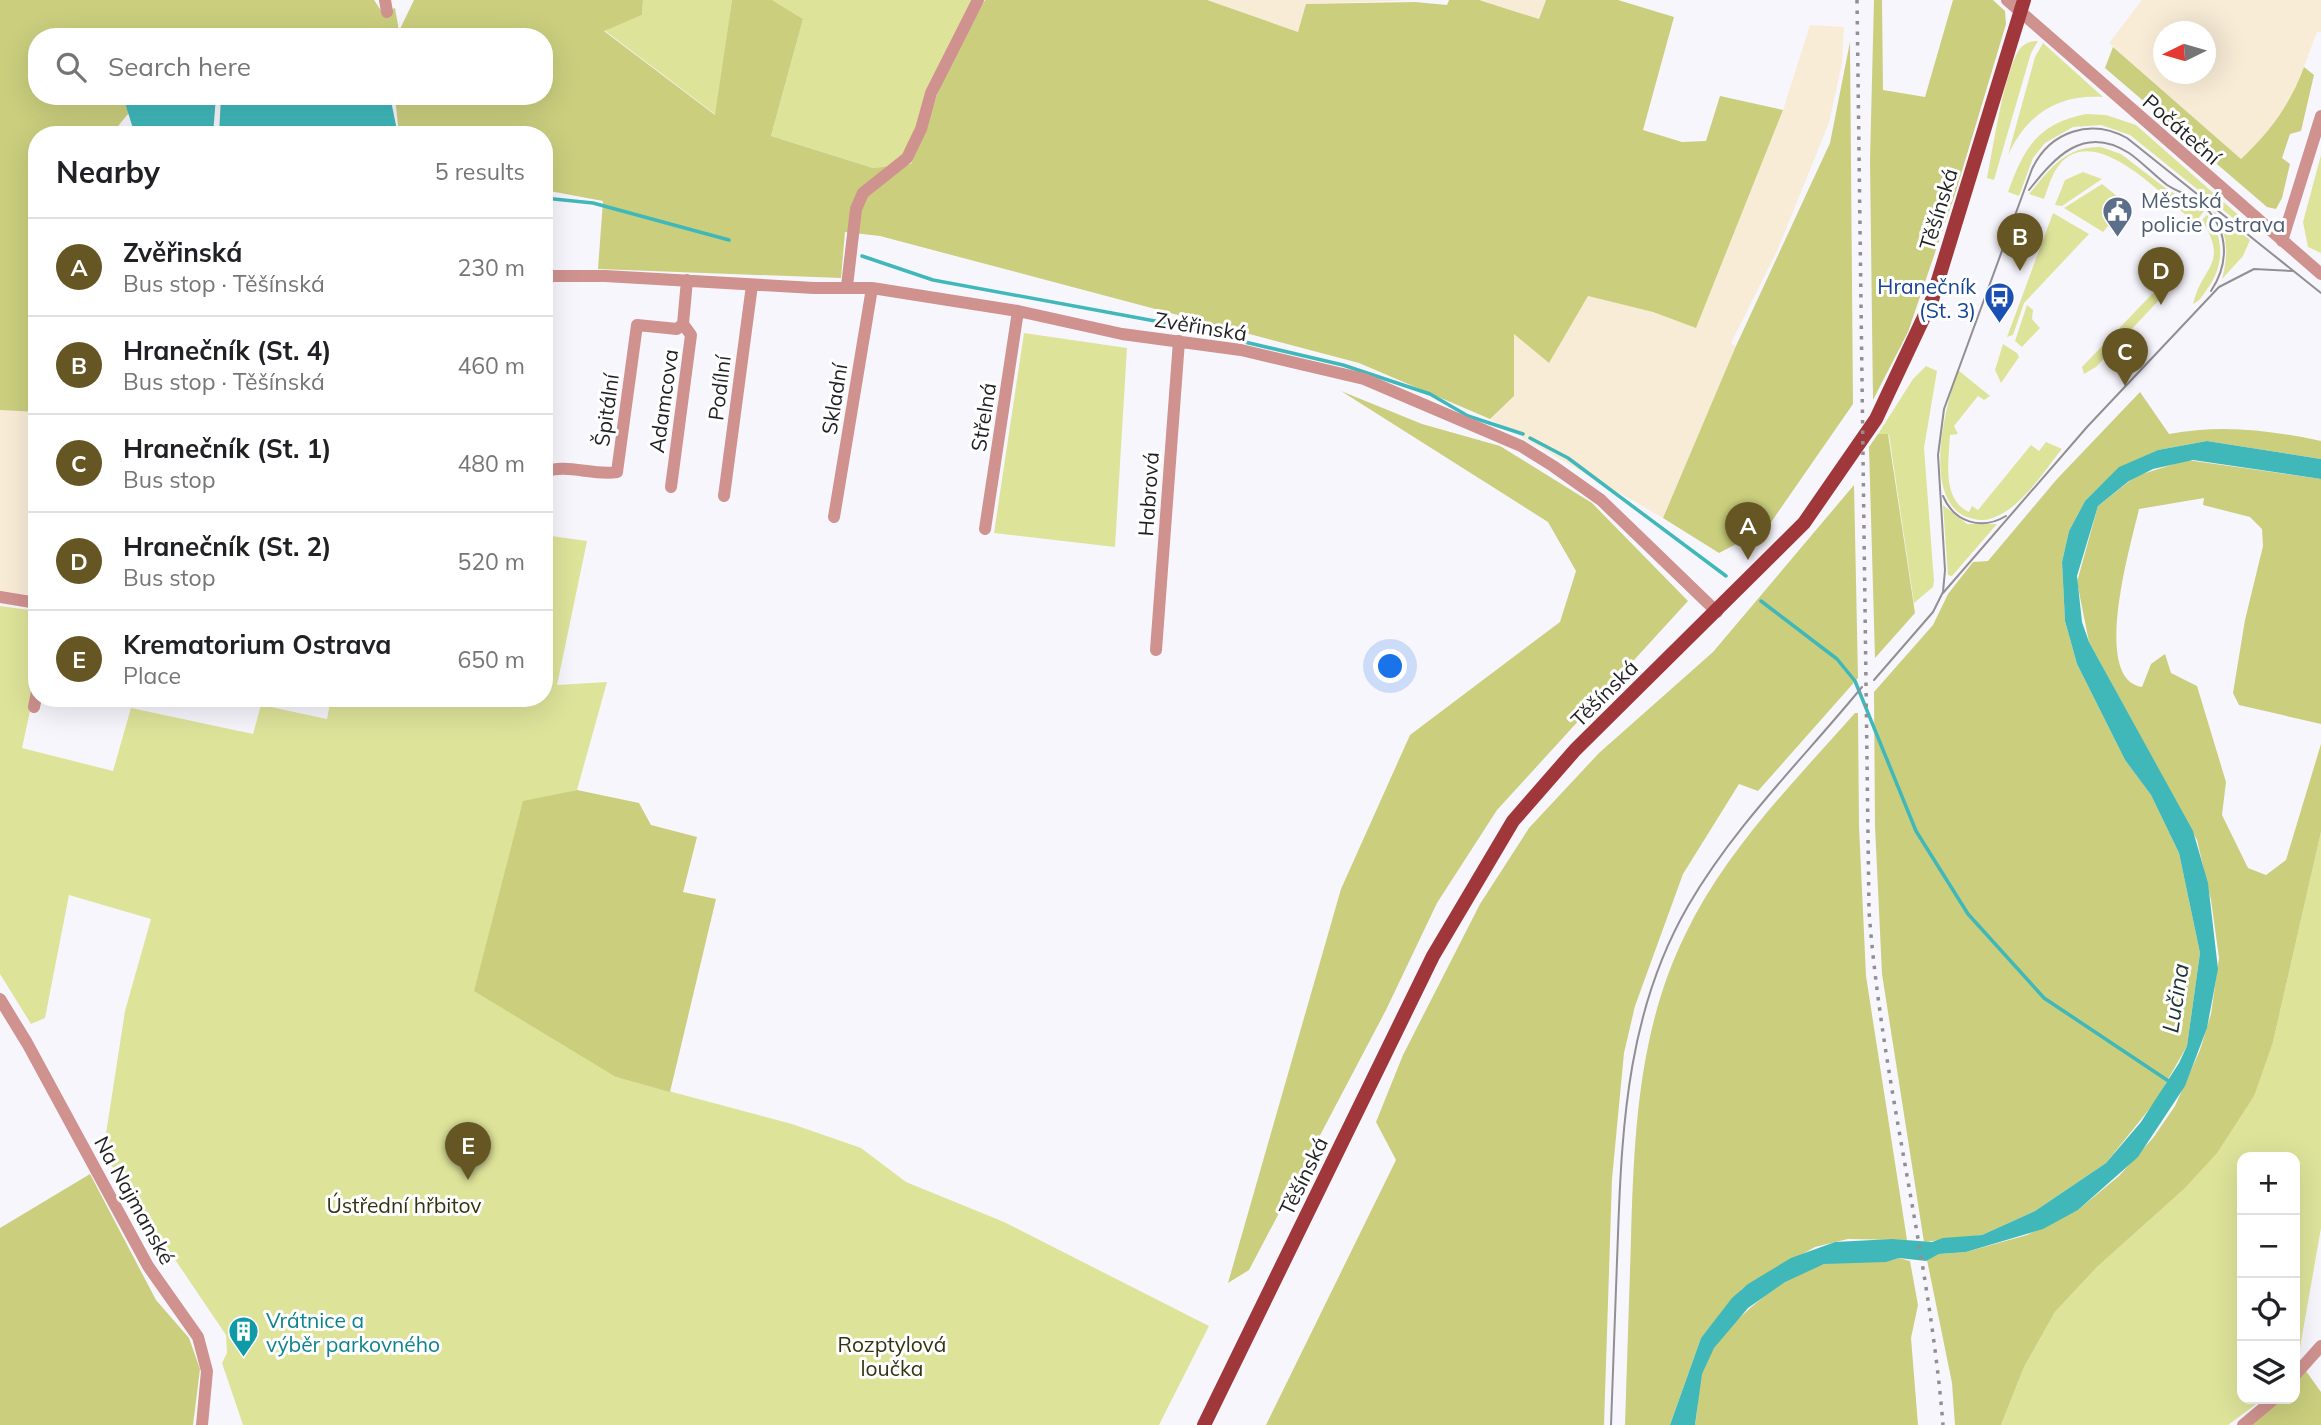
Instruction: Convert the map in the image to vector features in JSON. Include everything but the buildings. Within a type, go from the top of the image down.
[{"type":"main road","name":"Těšínská","points":[[1204,1425],[1433,956],[1513,821],[1575,750],[1804,523],[1876,419],[1908,358],[1932,300],[2021,6]]},
{"type":"street","points":[[847,286],[856,209],[863,193],[907,158],[921,129],[930,93],[978,0]]},
{"type":"street","name":"Počáteční","points":[[2007,0],[2021,6],[2321,274]]},
{"type":"street","points":[[2282,240],[2321,116]]},
{"type":"street","name":"Zvěřinská","points":[[553,276],[605,276],[814,288],[872,288],[1018,311],[1122,334],[1302,362],[1364,379],[1521,446],[1601,500],[1717,612]]},
{"type":"street","name":"Adamcova","points":[[671,487],[691,335],[683,324],[687,280]]},
{"type":"street","name":"Podílní","points":[[724,496],[752,285]]},
{"type":"street","name":"Skladní","points":[[834,517],[872,288]]},
{"type":"street","name":"Střelná","points":[[985,529],[1018,311]]},
{"type":"street","name":"Špitální","points":[[553,468],[601,475],[617,472],[638,325],[677,329],[683,324]]},
{"type":"street","name":"Habrová","points":[[1156,650],[1179,341]]},
{"type":"street","points":[[0,597],[28,602]]},
{"type":"street","name":"Na Najmanské","points":[[0,999],[27,1043],[148,1266],[198,1337],[207,1371],[202,1425]]},
{"type":"street","points":[[2300,1369],[2321,1346]]},
{"type":"street","points":[[2243,1425],[2268,1404]]},
{"type":"shaded area","points":[[1207,0],[1416,0],[1306,4],[1298,32]]},
{"type":"shaded area","points":[[1479,0],[1546,0],[1539,19]]},
{"type":"shaded area","points":[[2142,0],[2321,0],[2321,32],[2317,32],[2295,91],[2275,125],[2241,159],[2156,84],[2216,84],[2216,21],[2153,21],[2153,82],[2109,43]]},
{"type":"shaded area","points":[[1810,25],[1844,27],[1842,63],[1829,123],[1777,251],[1731,343],[1736,347],[1663,518],[1490,419],[1514,396],[1514,333],[1549,363],[1588,296],[1653,312],[1696,328],[1783,110]]},
{"type":"shaded area","points":[[0,410],[28,412],[28,595],[0,591]]},
{"type":"green space","points":[[0,0],[374,0],[382,12],[395,8],[398,28],[28,28],[28,105],[144,105],[127,115],[118,126],[28,126],[28,412],[0,410]]},
{"type":"green space","points":[[414,0],[643,0],[642,15],[604,31],[715,115],[732,0],[772,0],[803,19],[771,136],[873,168],[911,164],[946,71],[985,0],[1207,0],[1298,32],[1306,4],[1415,2],[1447,5],[1449,0],[1479,0],[1539,19],[1546,0],[1618,0],[1674,17],[1643,130],[1682,142],[1706,141],[1720,96],[1783,110],[1696,328],[1653,312],[1588,296],[1549,363],[1514,334],[1514,396],[1490,419],[1359,363],[880,236],[845,232],[841,278],[598,269],[603,201],[553,192],[553,126],[398,126],[396,105],[553,105],[553,28],[400,28]]},
{"type":"green space","points":[[643,0],[732,0],[716,115],[604,30],[642,15]]},
{"type":"green space","points":[[772,0],[972,0],[926,90],[916,127],[902,158],[886,167],[873,168],[771,136],[803,19]]},
{"type":"green space","points":[[1874,0],[1882,0],[1883,90],[1925,97],[1953,0],[1993,0],[2005,11],[2006,24],[1956,191],[1908,332],[1873,400],[1870,160]]},
{"type":"green space","points":[[2038,41],[2031,53],[1994,180],[1987,178],[2004,93],[2014,61],[2023,46]]},
{"type":"green space","points":[[1850,42],[1853,404],[1767,528],[1719,553],[1663,518],[1736,346],[1830,143]]},
{"type":"green space","points":[[2043,43],[2103,97],[2072,99],[2046,110],[2025,128],[2008,155],[2035,57]]},
{"type":"green space","points":[[2113,47],[2241,159],[2278,117],[2304,67],[2314,75],[2301,131],[2290,134],[2282,158],[2290,164],[2282,198],[2276,209],[2267,207],[2105,68]]},
{"type":"green space","points":[[2086,114],[2106,115],[2136,125],[2243,219],[2249,231],[2130,135],[2101,125],[2073,127],[2045,143],[2033,158],[2019,196],[2008,192],[2027,151],[2044,131],[2069,118]]},
{"type":"green space","points":[[2101,147],[2121,154],[2168,190],[2204,211],[2195,223],[2130,168],[2111,157],[2092,152],[2075,153],[2060,164],[2052,176],[2044,199],[2029,194],[2059,161],[2068,155],[2078,150]]},
{"type":"green space","points":[[2321,155],[2321,253],[2308,247],[2303,222]]},
{"type":"green space","points":[[2083,172],[2102,179],[2062,206],[2055,205],[2065,180]]},
{"type":"green space","points":[[2102,184],[2127,204],[2103,232],[2064,208]]},
{"type":"green space","points":[[2212,210],[2250,240],[2243,256],[2222,279],[2226,243]]},
{"type":"green space","points":[[2053,213],[2089,234],[2024,303],[2013,335],[2007,337]]},
{"type":"green space","points":[[2207,215],[2217,233],[2219,261],[2213,279],[2201,298],[2193,304],[2214,256],[2210,235],[2202,220]]},
{"type":"green space","points":[[2154,292],[2161,298],[2096,367],[2084,374],[2082,367]]},
{"type":"green space","points":[[2027,305],[2033,310],[2032,319],[2040,328],[2022,347],[2015,341]]},
{"type":"green space","points":[[1024,333],[1127,348],[1115,547],[994,533]]},
{"type":"green space","points":[[2003,344],[2019,357],[2001,383],[1995,370]]},
{"type":"green space","points":[[1926,366],[1937,371],[1924,448],[1934,581],[1933,587],[1914,603],[1889,435],[1878,434],[1913,379]]},
{"type":"green space","points":[[1958,370],[1990,396],[1984,400],[1978,396],[1954,426],[1958,434],[1950,435],[1950,488],[1960,506],[1969,512],[1972,506],[1978,510],[2031,445],[2039,451],[2046,442],[2062,449],[2015,505],[1987,520],[1964,516],[1951,505],[1940,469],[1944,425]]},
{"type":"green space","points":[[1341,391],[1422,424],[1500,446],[1592,503],[1688,601],[1497,810],[1437,903],[1386,1010],[1249,1270],[1228,1283],[1341,889],[1410,735],[1560,622],[1576,571],[1548,522]]},
{"type":"green space","points":[[2140,392],[2169,434],[2227,429],[2283,434],[2321,441],[2321,459],[2207,441],[2158,450],[2120,467],[2085,501],[2069,531],[2062,562],[2065,621],[2077,664],[2125,760],[2151,795],[2179,853],[2200,953],[2187,1046],[2155,1102],[2106,1163],[2035,1211],[1982,1235],[1924,1242],[1882,974],[1875,826],[1874,692],[1933,625],[1948,594],[1973,562],[1988,561],[2057,479]]},
{"type":"green space","points":[[1878,434],[1888,434],[1915,613],[1875,658],[1869,447]]},
{"type":"green space","points":[[2187,460],[2321,479],[2321,724],[2239,705],[2233,693],[2245,620],[2263,546],[2262,529],[2250,517],[2203,505],[2204,498],[2139,509],[2118,607],[2116,636],[2119,660],[2127,678],[2142,687],[2151,664],[2165,654],[2171,673],[2197,686],[2226,782],[2222,815],[2248,868],[2266,875],[2286,860],[2321,744],[2321,832],[2273,1042],[2254,1096],[2217,1153],[2183,1190],[2097,1267],[2055,1312],[2024,1367],[2001,1425],[1955,1425],[1952,1383],[1927,1260],[1939,1254],[1966,1252],[2027,1235],[2078,1210],[2119,1176],[2153,1138],[2175,1106],[2200,1050],[2211,1014],[2219,958],[2211,900],[2197,840],[2089,642],[2077,582],[2098,506],[2136,476]]},
{"type":"green space","points":[[1854,485],[1858,678],[1758,791],[1739,784],[1683,874],[1635,1006],[1624,1053],[1612,1179],[1604,1425],[1266,1425],[1396,1160],[1376,1122],[1403,1055],[1480,904],[1529,828],[1599,753],[1713,652]]},
{"type":"green space","points":[[1943,505],[1967,524],[1997,524],[1952,576],[1948,575]]},
{"type":"green space","name":"Ústřední hřbitov","points":[[553,536],[587,541],[557,685],[607,682],[577,790],[523,802],[616,1077],[792,1124],[861,1148],[906,1182],[1004,1222],[1209,1326],[1159,1425],[243,1425],[222,1363],[227,1353],[226,1335],[103,1153],[125,1011],[151,919],[69,895],[45,1018],[31,1024],[0,974],[0,606],[28,610],[28,707],[31,707],[22,748],[113,771],[131,708],[253,734],[260,707],[327,719],[329,707],[553,707]]},
{"type":"green space","points":[[1855,713],[1858,713],[1859,826],[1866,976],[1907,1240],[1848,1239],[1815,1247],[1742,1289],[1701,1338],[1670,1425],[1625,1425],[1634,1162],[1642,1084],[1657,1008],[1685,935],[1720,874],[1762,818]]},
{"type":"green space","points":[[577,790],[639,803],[651,825],[697,837],[683,892],[716,899],[670,1092],[616,1077],[474,991],[523,801]]},
{"type":"green space","points":[[2321,832],[2321,1228],[2300,1348],[2300,1152],[2237,1152],[2237,1404],[2256,1404],[2228,1425],[2001,1425],[2024,1367],[2055,1312],[2097,1267],[2183,1190],[2273,1042]]},
{"type":"green space","points":[[90,1174],[156,1300],[189,1338],[200,1369],[193,1425],[0,1425],[0,1228]]},
{"type":"green space","points":[[1899,1258],[1910,1261],[1918,1305],[1911,1338],[1918,1425],[1695,1425],[1704,1366],[1723,1336],[1755,1304],[1808,1269],[1824,1264]]},
{"type":"green space","points":[[2303,1367],[2321,1392],[2321,1425],[2243,1425],[2268,1404],[2300,1404],[2300,1370]]},
{"type":"water","points":[[215,105],[214,126],[132,126],[126,106]]},
{"type":"water","points":[[221,105],[392,105],[396,126],[219,126]]},
{"type":"water","points":[[2207,441],[2321,459],[2321,479],[2193,460],[2153,469],[2129,481],[2098,506],[2077,576],[2082,622],[2089,642],[2193,831],[2208,883],[2218,969],[2207,1028],[2185,1086],[2138,1157],[2078,1210],[2043,1229],[1966,1252],[1939,1254],[1926,1261],[1899,1258],[1886,1262],[1824,1264],[1785,1282],[1748,1308],[1714,1348],[1702,1374],[1695,1425],[1670,1425],[1701,1338],[1732,1298],[1748,1284],[1791,1258],[1835,1242],[1892,1239],[1932,1242],[1943,1238],[1982,1235],[2035,1211],[2106,1163],[2141,1122],[2179,1063],[2187,1046],[2200,953],[2179,853],[2151,795],[2125,760],[2077,664],[2065,621],[2062,562],[2069,531],[2085,501],[2119,467],[2158,450]]},
{"type":"waterway","points":[[553,199],[593,203],[729,240]]},
{"type":"waterway","points":[[862,256],[933,280],[1155,321],[1343,365],[1430,394],[1468,416],[1523,434]]},
{"type":"waterway","points":[[1530,438],[1568,458],[1726,576]]},
{"type":"waterway","points":[[1761,601],[1837,659],[1855,681],[1916,831],[1968,914],[2044,998],[2170,1082]]},
{"type":"tram line","points":[[1874,680],[1933,612],[1943,592],[1945,570],[1938,455],[1944,409],[2032,169],[2049,145],[2060,137],[2086,129],[2100,129],[2127,138],[2321,293]]},
{"type":"tram line","points":[[2029,190],[2060,156],[2084,143],[2098,142],[2113,145],[2129,153],[2167,185],[2196,200]]},
{"type":"tram line","points":[[2206,208],[2219,227],[2224,248],[2221,270],[2211,291]]},
{"type":"tram line","points":[[1943,593],[2087,427],[2219,287],[2254,269],[2292,271]]},
{"type":"tram line","points":[[1943,496],[1954,512],[1969,521],[1987,523],[2006,516]]},
{"type":"tram line","points":[[1611,1425],[1622,1149],[1632,1065],[1653,984],[1668,945],[1707,876],[1770,793],[1862,687]]},
{"type":"railway","points":[[1857,0],[1869,911],[1884,1040],[1927,1296],[1943,1425]]},
{"type":"place","name":"Městská policie Ostrava","points":[[2118,239]]},
{"type":"place","name":"Hranečník (St. 4)","points":[[2020,271]]},
{"type":"place","name":"Hranečník (St. 2)","points":[[2161,305]]},
{"type":"place","name":"Hranečník (St. 3)","points":[[1999,325]]},
{"type":"place","name":"Hranečník (St. 1)","points":[[2125,386]]},
{"type":"place","name":"Zvěřinská","points":[[1748,560]]},
{"type":"place","name":"Krematorium Ostrava","points":[[468,1180]]},
{"type":"place","name":"Vrátnice a výběr parkovného","points":[[243,1359]]},
{"type":"water label","name":"Lučina","points":[[2175,998]]},
{"type":"park label","name":"Rozptylová loučka","points":[[892,1356]]}]
